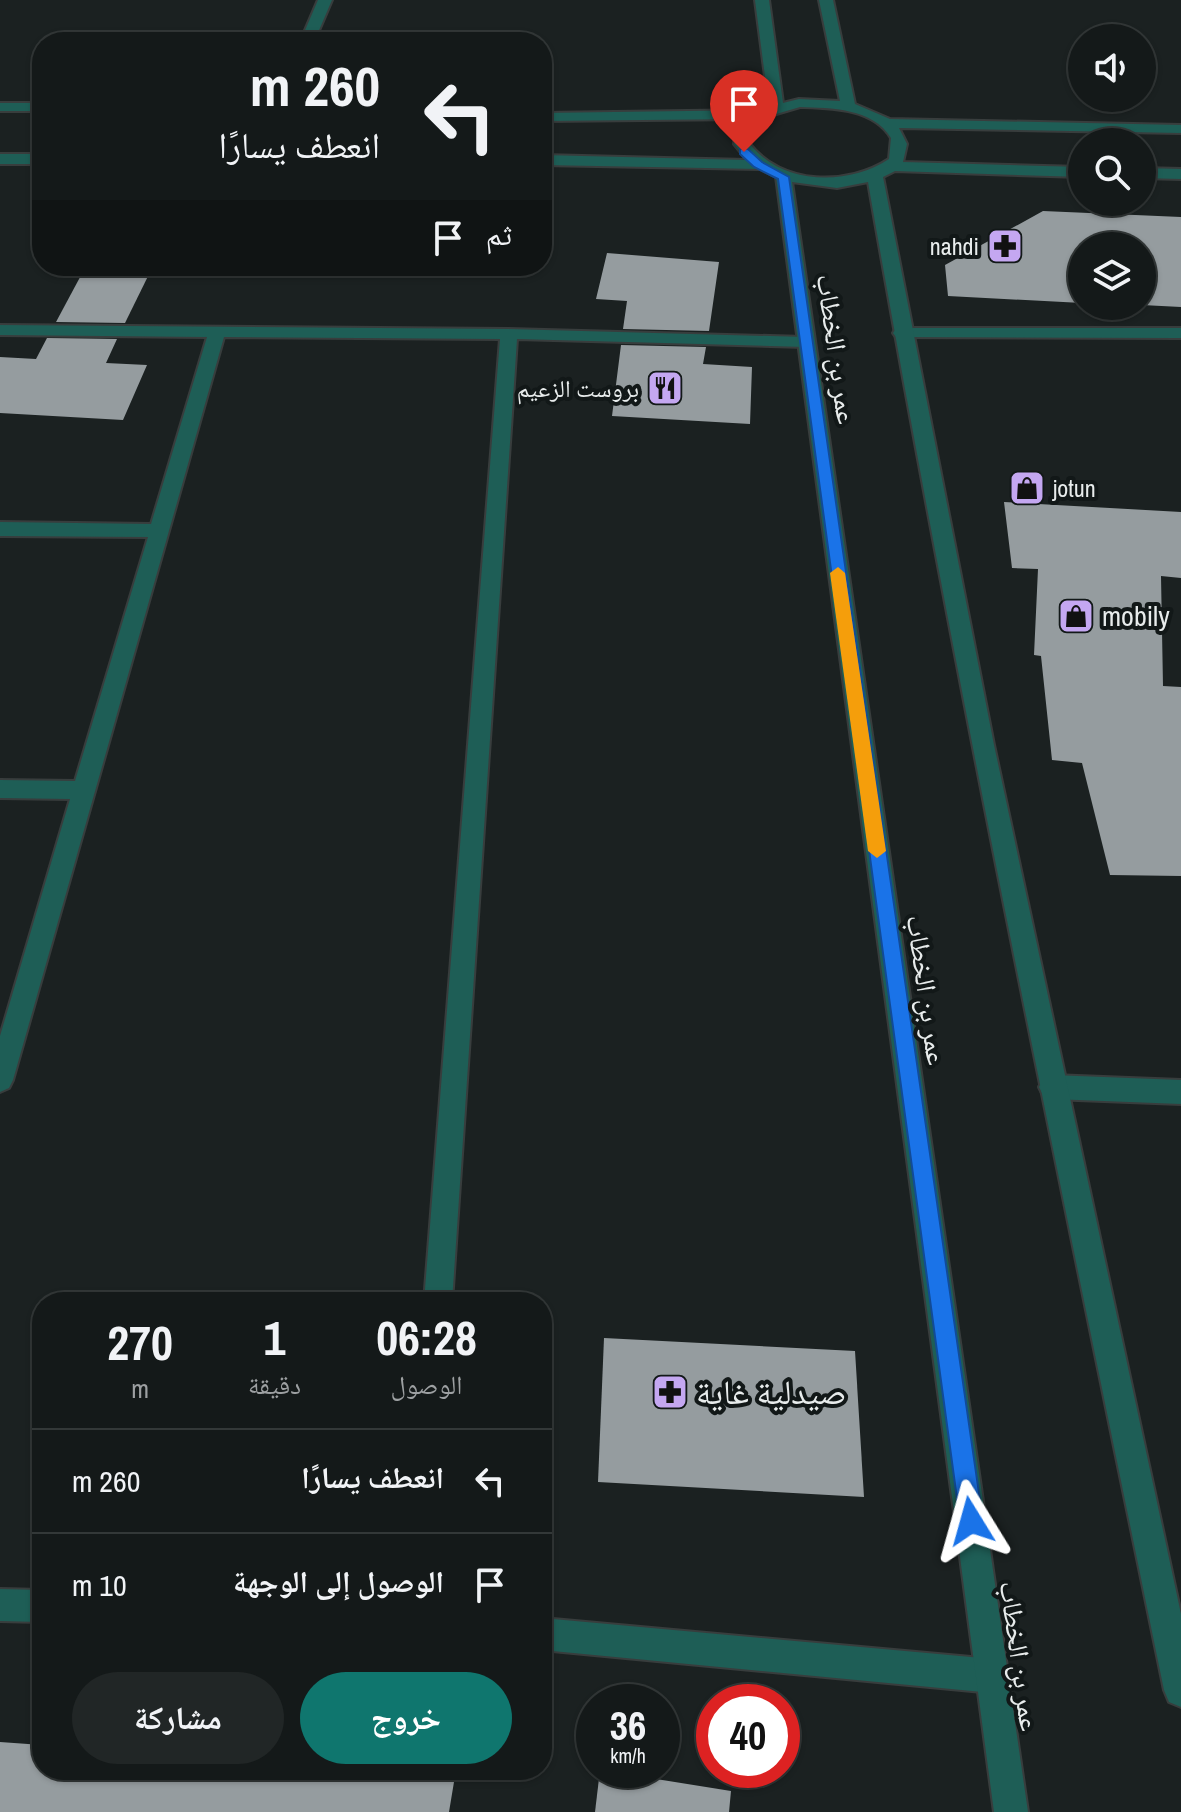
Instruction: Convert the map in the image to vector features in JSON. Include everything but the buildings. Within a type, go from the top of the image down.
[{"type":"street","points":[[311,32],[325,0]]},
{"type":"street","points":[[762,0],[776,107]]},
{"type":"street","points":[[826,0],[848,106]]},
{"type":"street","points":[[552,117],[758,114],[776,107],[812,103],[848,106],[887,123],[1181,129]]},
{"type":"street","points":[[0,107],[32,107]]},
{"type":"street","points":[[758,114],[746,125],[740,138],[744,152],[758,165],[784,177],[832,184],[882,171],[1068,172]]},
{"type":"street","points":[[882,171],[895,162],[901,148],[898,135],[887,123]]},
{"type":"street","points":[[0,159],[32,159]]},
{"type":"street","points":[[552,160],[758,165]]},
{"type":"street","points":[[882,171],[902,333],[1052,1087],[1174,1619],[1181,1690]]},
{"type":"street","points":[[1156,173],[1181,174]]},
{"type":"street","name":"عمر بن الخطاب","points":[[784,177],[1011,1812]]},
{"type":"street","points":[[0,330],[509,334],[805,342]]},
{"type":"street","points":[[0,1080],[217,332]]},
{"type":"street","points":[[902,333],[1181,333]]},
{"type":"street","points":[[439,1292],[509,334]]},
{"type":"street","points":[[0,529],[159,531]]},
{"type":"street","points":[[0,789],[84,790]]},
{"type":"street","points":[[1052,1087],[1181,1092]]},
{"type":"street","points":[[0,1605],[32,1606]]},
{"type":"street","points":[[552,1635],[993,1676]]},
{"type":"slow traffic","points":[[838,573],[877,851]]},
{"type":"place","name":"nahdi","points":[[1005,246]]},
{"type":"place","name":"بروست الزعيم","points":[[665,388]]},
{"type":"place","name":"jotun","points":[[1027,488]]},
{"type":"place","name":"mobily","points":[[1076,616]]},
{"type":"place","name":"صيدلية غاية","points":[[670,1392]]},
{"type":"route","points":[[744,152],[758,165],[784,177],[971,1521]]}]
